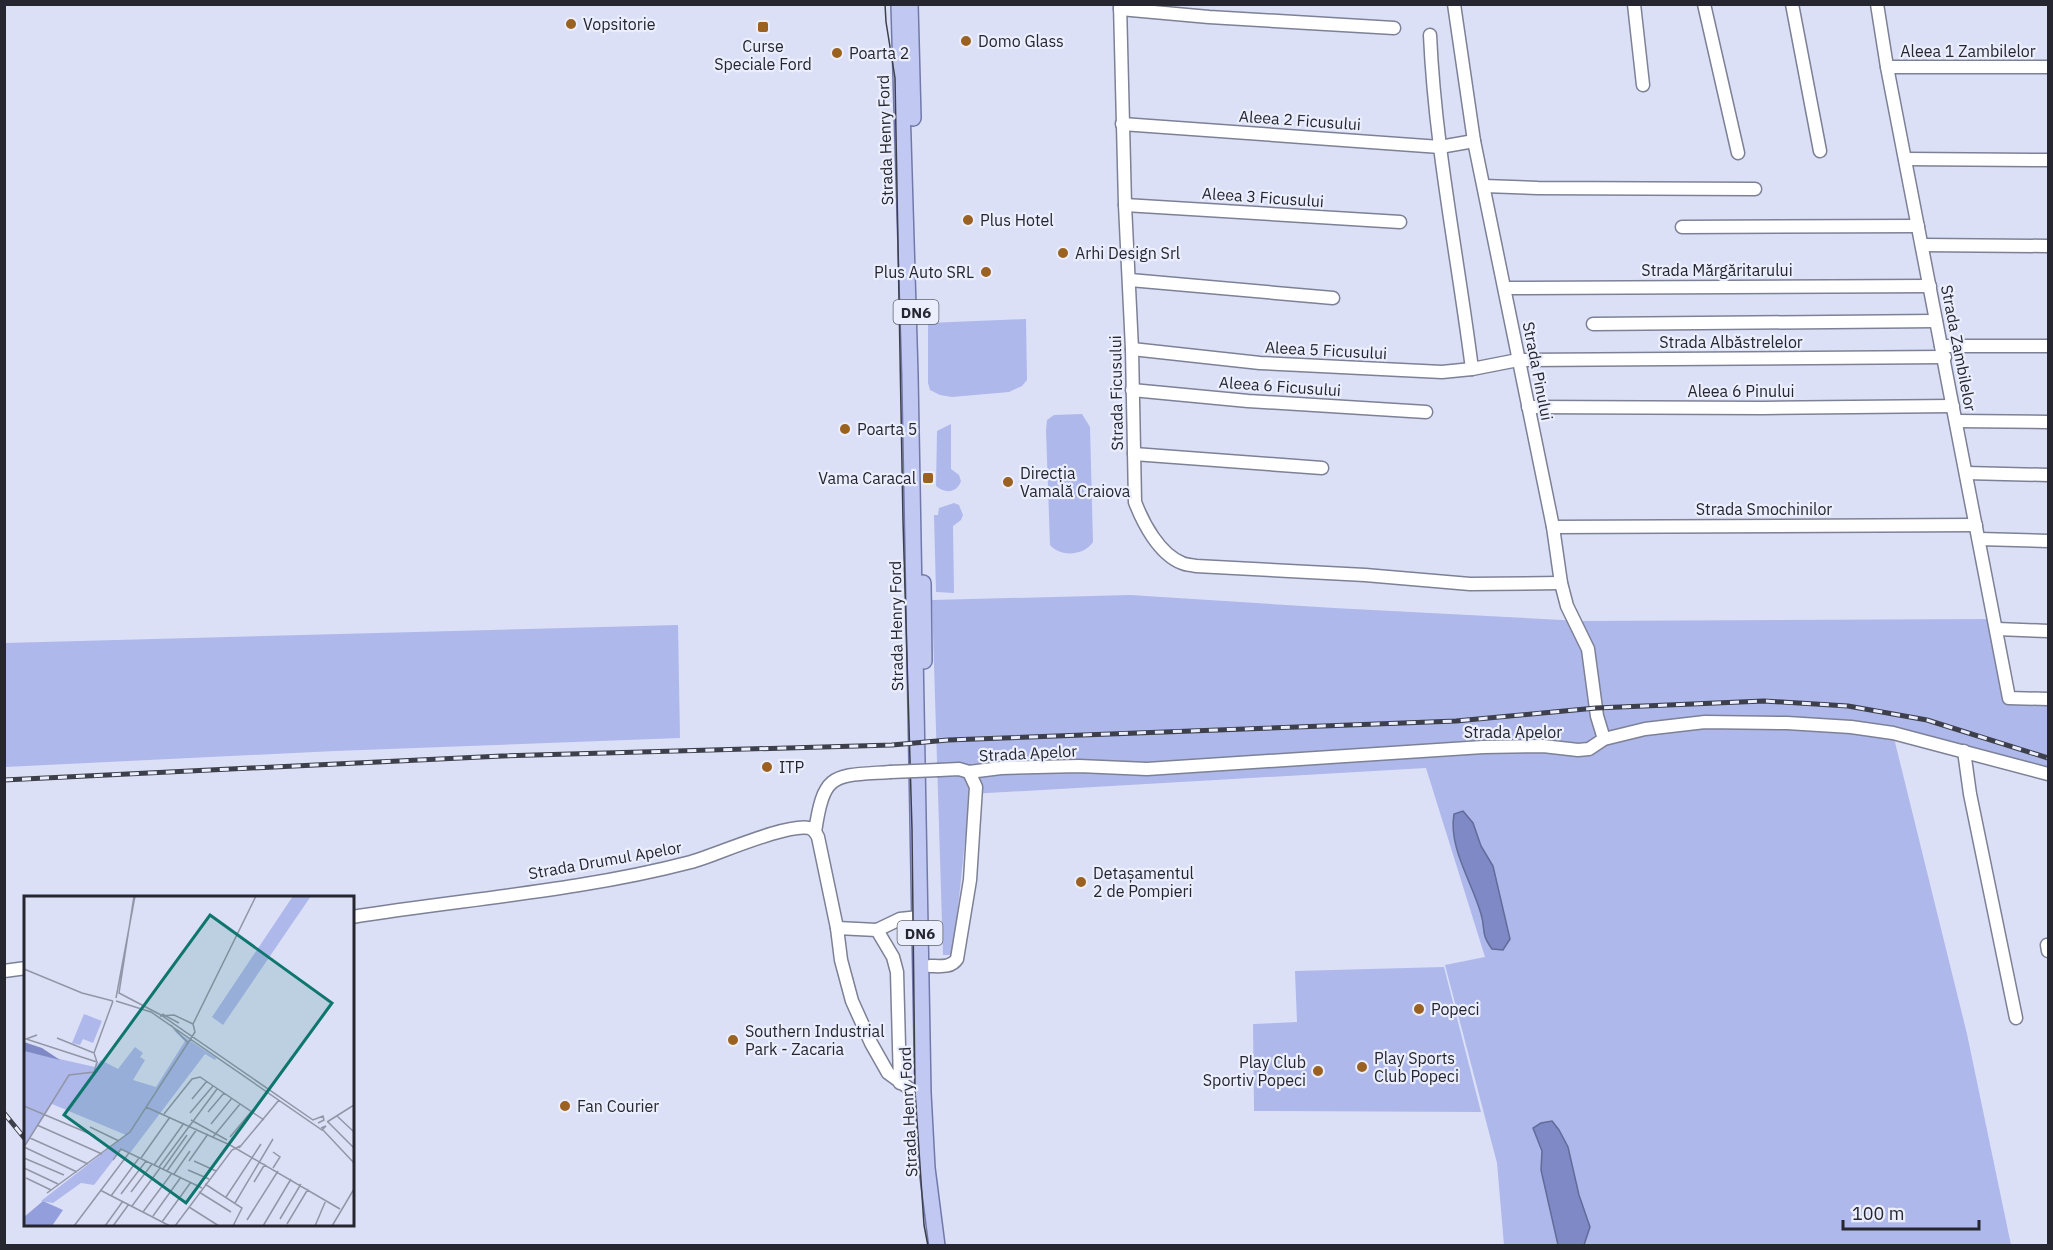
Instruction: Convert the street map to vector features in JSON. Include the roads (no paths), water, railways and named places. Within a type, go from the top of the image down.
[{"type":"main road","name":"Strada Henry Ford","points":[[899,4],[910,375],[923,1093],[927,1168],[937,1245]]},
{"type":"main road","name":"Strada Henry Ford","points":[[910,4],[932,1094],[946,1245]]},
{"type":"street","name":"Strada Pinului","points":[[1454,4],[1474,141],[1553,527],[1562,583],[1567,606],[1587,649],[1597,716],[1604,740]]},
{"type":"street","points":[[1634,4],[1643,85]]},
{"type":"street","points":[[1704,4],[1737,153]]},
{"type":"street","points":[[1792,4],[1820,152]]},
{"type":"street","name":"Strada Zambilelor","points":[[1877,4],[1887,67],[2009,698],[2049,699]]},
{"type":"street","points":[[1120,7],[1209,17],[1394,28]]},
{"type":"street","name":"Strada Ficusului","points":[[1120,7],[1135,502],[1143,522],[1155,540],[1181,563],[1196,566],[1365,575],[1470,584],[1562,583]]},
{"type":"street","points":[[1430,35],[1440,147],[1472,369]]},
{"type":"street","name":"Aleea 1 Zambilelor","points":[[1887,67],[2049,67]]},
{"type":"street","name":"Aleea 2 Ficusului","points":[[1122,124],[1440,147],[1474,141]]},
{"type":"street","points":[[1905,159],[2049,160]]},
{"type":"street","points":[[1484,186],[1755,189]]},
{"type":"street","name":"Aleea 3 Ficusului","points":[[1125,205],[1400,222]]},
{"type":"street","points":[[1682,227],[1918,226]]},
{"type":"street","points":[[1922,245],[2049,246]]},
{"type":"street","points":[[1130,280],[1333,298]]},
{"type":"street","name":"Strada Mărgăritarului","points":[[1505,288],[1930,286]]},
{"type":"street","points":[[1593,324],[1936,321]]},
{"type":"street","name":"Strada Albăstrelelor","points":[[1518,360],[1943,352],[2049,346]]},
{"type":"street","name":"Aleea 5 Ficusului","points":[[1132,348],[1260,363],[1421,371],[1472,369],[1518,360]]},
{"type":"street","name":"Aleea 6 Ficusului","points":[[1132,390],[1248,401],[1426,412]]},
{"type":"street","name":"Aleea 6 Pinului","points":[[1528,407],[1953,406]]},
{"type":"street","points":[[1956,421],[2049,422]]},
{"type":"street","points":[[1134,453],[1322,468]]},
{"type":"street","points":[[1966,473],[2049,475]]},
{"type":"street","name":"Strada Smochinilor","points":[[1553,527],[1976,525]]},
{"type":"street","points":[[1979,540],[2049,541]]},
{"type":"street","points":[[1997,629],[2049,631]]},
{"type":"street","name":"Strada Apelor","points":[[815,832],[822,796],[831,781],[850,776],[959,769],[969,772],[1001,768],[1167,768],[1483,747],[1543,746],[1578,750],[1589,749],[1604,740],[1645,729],[1705,722],[1787,723],[1851,727],[1893,733],[2049,774]]},
{"type":"street","points":[[1964,751],[1970,794],[2016,1018]]},
{"type":"street","points":[[930,966],[948,965],[957,959],[970,880],[976,787],[969,772]]},
{"type":"street","name":"Strada Drumul Apelor","points":[[354,917],[608,880],[694,861],[791,829],[810,828],[815,832]]},
{"type":"street","points":[[815,832],[837,928],[841,960],[852,1001],[888,1073],[900,1083],[923,1093]]},
{"type":"street","points":[[837,928],[877,930],[900,919],[920,917]]},
{"type":"street","points":[[877,930],[893,957],[897,972],[900,1083]]},
{"type":"street","points":[[4,971],[24,968]]},
{"type":"tram line","points":[[885,4],[895,78],[903,521],[912,829],[915,1091],[924,1225],[928,1246]]},
{"type":"railway","points":[[4,780],[502,756],[892,745],[948,740],[1456,721],[1596,708],[1764,701],[1848,706],[1927,720],[2048,758]]},
{"type":"railway","points":[[4,1113],[24,1138]]},
{"type":"place","name":"Vopsitorie","points":[[571,24]]},
{"type":"place","name":"Curse Speciale Ford","points":[[763,27]]},
{"type":"place","name":"Domo Glass","points":[[966,41]]},
{"type":"place","name":"Poarta 2","points":[[837,53]]},
{"type":"place","name":"Plus Hotel","points":[[968,220]]},
{"type":"place","name":"Arhi Design Srl","points":[[1063,253]]},
{"type":"place","name":"Plus Auto SRL","points":[[986,272]]},
{"type":"place","name":"Poarta 5","points":[[845,429]]},
{"type":"place","name":"Vama Caracal","points":[[928,478]]},
{"type":"place","name":"Direcția Vamală Craiova","points":[[1008,482]]},
{"type":"place","name":"ITP","points":[[767,767]]},
{"type":"place","name":"Detașamentul 2 de Pompieri","points":[[1081,882]]},
{"type":"place","name":"Popeci","points":[[1419,1009]]},
{"type":"place","name":"Southern Industrial Park - Zacaria","points":[[733,1040]]},
{"type":"place","name":"Play Sports Club Popeci","points":[[1362,1067]]},
{"type":"place","name":"Play Club Sportiv Popeci","points":[[1318,1071]]},
{"type":"place","name":"Fan Courier","points":[[565,1106]]}]
